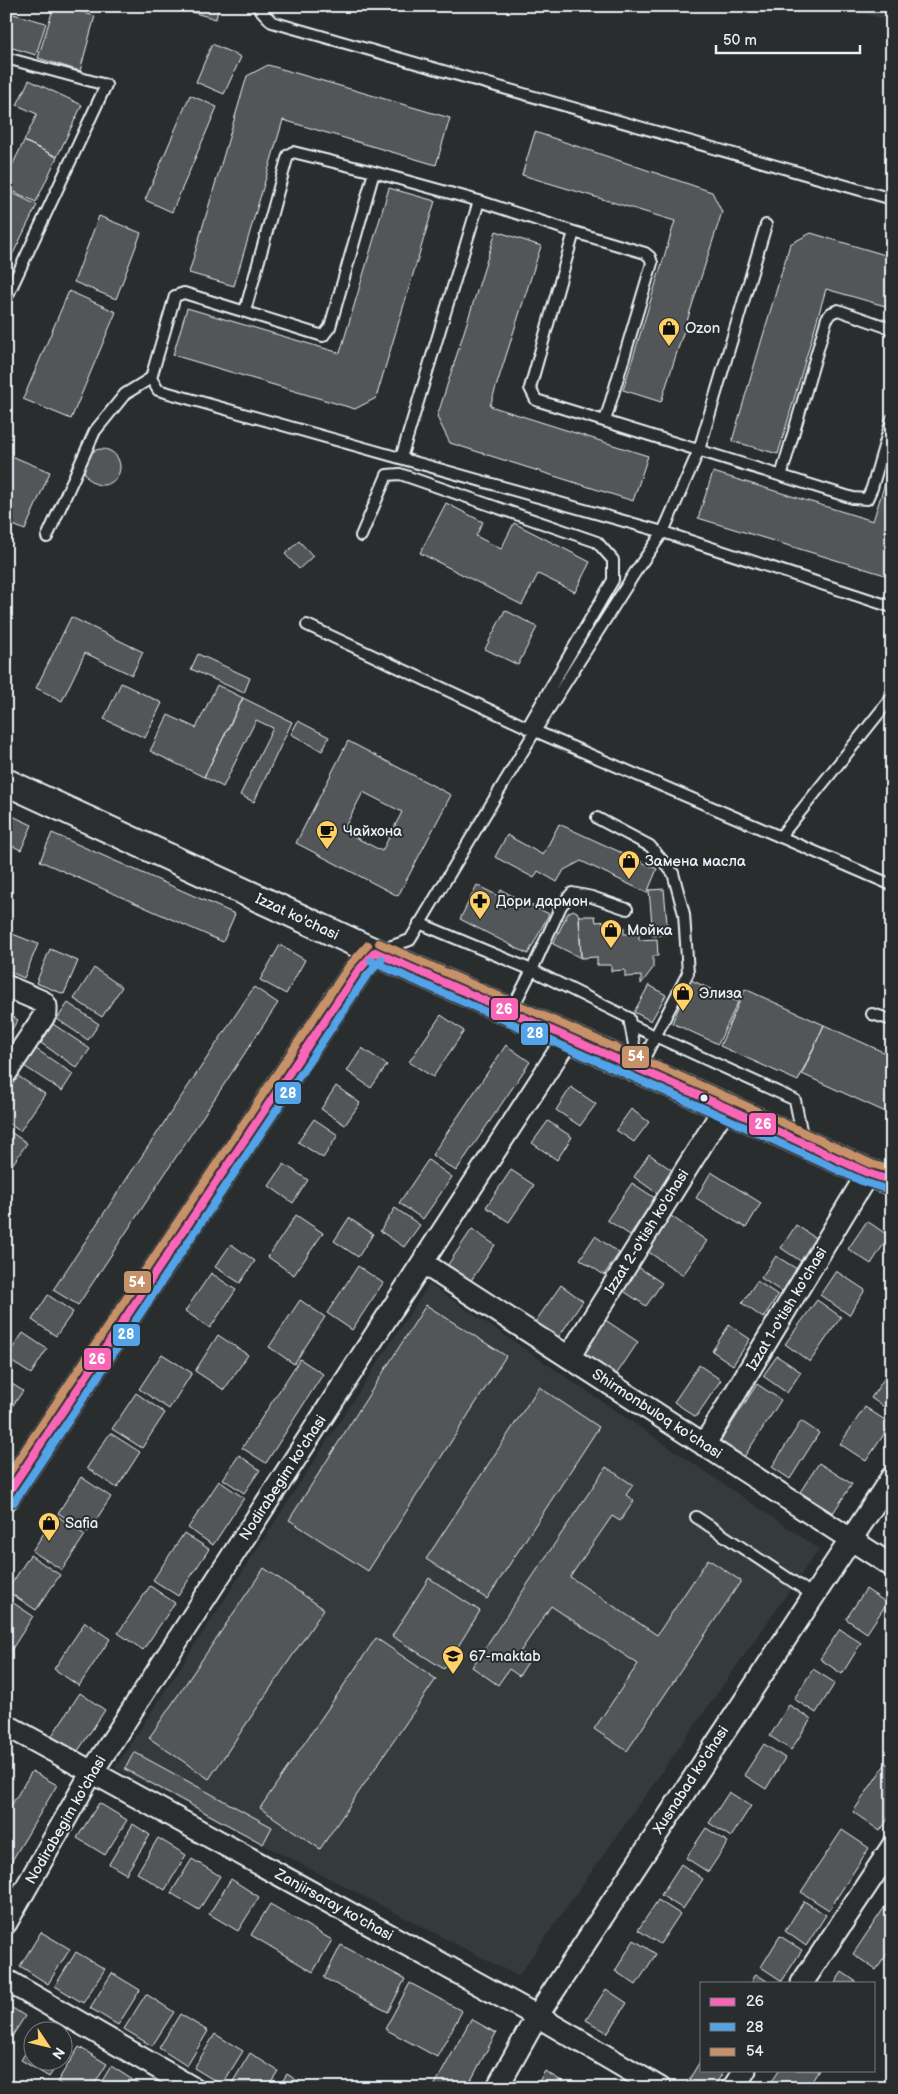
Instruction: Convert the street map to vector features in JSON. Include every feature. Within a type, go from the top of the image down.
[{"type":"main road","name":"Izzat ko'chasi","points":[[375,952],[880,1177]]},
{"type":"main road","points":[[6,1496],[358,972],[375,952]]},
{"type":"street","name":"Izzat ko'chasi","points":[[6,782],[375,952]]},
{"type":"street","points":[[6,986],[43,1002],[46,1006],[46,1013],[6,1073]]},
{"type":"street","name":"Nodirabegim ko'chasi","points":[[6,1923],[92,1772],[568,1038]]},
{"type":"street","name":"Izzat 2-o'tish ko'chasi","points":[[569,1357],[725,1107]]},
{"type":"street","name":"Izzat 1-o'tish ko'chasi","points":[[704,1445],[880,1177]]},
{"type":"street","name":"Shirmonbuloq ko'chasi","points":[[423,1263],[892,1566]]},
{"type":"street","name":"Xusnabad ko'chasi","points":[[497,2088],[537,2016],[892,1477]]},
{"type":"street","name":"Zanjirsaray ko'chasi","points":[[6,1725],[537,2016],[660,2088]]},
{"type":"street","points":[[803,1982],[892,1847]]},
{"type":"street","points":[[6,1980],[193,2088]]},
{"type":"street","points":[[733,2088],[744,2072]]},
{"type":"lane","points":[[257,6],[272,22],[892,198]]},
{"type":"lane","points":[[6,58],[106,85],[6,299]]},
{"type":"lane","points":[[245,311],[288,155],[293,152],[374,172],[479,202],[645,253],[650,257],[652,263],[605,421]]},
{"type":"lane","points":[[47,537],[95,431],[125,394],[151,378],[175,296],[184,293],[323,336],[330,326],[374,172]]},
{"type":"lane","points":[[400,458],[479,202]]},
{"type":"lane","points":[[531,729],[663,532],[699,450],[766,225]]},
{"type":"lane","points":[[574,232],[530,388],[536,400],[853,498],[867,499],[892,419]]},
{"type":"lane","points":[[781,476],[827,318],[831,313],[838,310],[892,329]]},
{"type":"lane","points":[[151,378],[158,390],[663,532],[892,607]]},
{"type":"lane","points":[[361,536],[387,475],[400,474],[597,542],[613,560],[613,580],[531,729],[410,940],[375,952]]},
{"type":"lane","points":[[307,626],[531,729],[892,885]]},
{"type":"lane","points":[[780,837],[892,697]]},
{"type":"lane","points":[[597,818],[650,846],[673,873],[684,914],[688,973],[638,1069]]},
{"type":"lane","points":[[510,1012],[532,970],[561,906],[572,893],[592,897],[627,909]]},
{"type":"lane","points":[[419,923],[532,970],[629,1018],[638,1069]]},
{"type":"lane","points":[[872,1014],[892,1020]]},
{"type":"lane","points":[[631,1026],[795,1100],[804,1143]]},
{"type":"lane","points":[[696,1517],[813,1595]]},
{"type":"shaded area","points":[[836,6],[892,6],[892,21]]},
{"type":"shaded area","name":"67-maktab","points":[[429,1284],[819,1549],[518,1976],[115,1768]]},
{"type":"building","points":[[54,6],[95,16],[80,71],[38,58]]},
{"type":"building","points":[[170,6],[219,6],[216,19]]},
{"type":"building","points":[[6,12],[46,23],[36,55],[6,46]]},
{"type":"building","points":[[212,44],[241,57],[224,94],[196,82]]},
{"type":"building","points":[[268,65],[450,118],[436,165],[283,120],[234,286],[189,273],[247,76]]},
{"type":"building","points":[[29,80],[82,105],[57,157],[24,141],[37,114],[17,105]]},
{"type":"building","points":[[190,95],[217,107],[172,212],[145,200]]},
{"type":"building","points":[[535,132],[712,192],[722,212],[661,402],[623,390],[675,221],[522,175]]},
{"type":"building","points":[[24,141],[57,157],[36,202],[6,188],[6,178]]},
{"type":"building","points":[[389,188],[435,201],[376,398],[355,409],[173,355],[187,308],[340,353]]},
{"type":"building","points":[[6,190],[37,205],[6,268]]},
{"type":"building","points":[[99,216],[141,233],[116,299],[74,282]]},
{"type":"building","points":[[496,231],[541,246],[490,406],[648,456],[633,501],[450,443],[437,417]]},
{"type":"building","points":[[811,233],[892,257],[892,308],[826,289],[778,454],[732,441],[790,244]]},
{"type":"building","points":[[69,291],[116,312],[71,419],[23,399]]},
{"type":"building","points":[[102,449],[114,455],[120,467],[114,479],[102,485],[90,479],[84,467],[90,455]]},
{"type":"building","points":[[9,455],[50,472],[25,530],[6,522],[6,461]]},
{"type":"building","points":[[892,461],[892,571],[885,575],[698,518],[713,472],[873,521]]},
{"type":"building","points":[[446,503],[483,522],[476,536],[501,549],[514,523],[590,562],[575,592],[538,574],[522,605],[420,553]]},
{"type":"building","points":[[299,541],[313,556],[299,569],[285,554]]},
{"type":"building","points":[[505,610],[537,627],[518,665],[485,649]]},
{"type":"building","points":[[71,617],[143,652],[132,675],[85,653],[62,701],[36,688]]},
{"type":"building","points":[[6,631],[12,634],[6,646]]},
{"type":"building","points":[[198,654],[250,678],[244,693],[191,669]]},
{"type":"building","points":[[121,683],[162,703],[145,738],[104,719]]},
{"type":"building","points":[[217,685],[243,698],[204,777],[150,751],[168,715],[196,728]]},
{"type":"building","points":[[243,698],[292,722],[254,802],[240,795],[273,728],[256,720],[223,787],[204,777]]},
{"type":"building","points":[[298,721],[329,737],[322,751],[291,734]]},
{"type":"building","points":[[348,741],[451,795],[398,896],[296,843]],"holes":[[[363,792],[402,812],[382,851],[343,831]]]},
{"type":"building","points":[[6,813],[32,825],[21,850],[6,843]]},
{"type":"building","points":[[559,824],[657,869],[647,893],[581,861],[564,870],[557,882],[538,871],[534,878],[495,857],[507,835],[543,855]]},
{"type":"building","points":[[52,833],[235,914],[223,942],[40,861]]},
{"type":"building","points":[[477,885],[498,896],[501,890],[549,914],[528,954],[460,919]]},
{"type":"building","points":[[664,889],[668,934],[653,936],[649,890]]},
{"type":"building","points":[[573,910],[579,916],[581,958],[553,944],[568,913]]},
{"type":"building","points":[[579,916],[595,916],[596,922],[609,921],[610,928],[624,927],[624,934],[639,934],[639,940],[657,939],[658,956],[653,956],[653,968],[641,984],[641,976],[625,977],[625,970],[611,971],[611,965],[597,965],[597,957],[581,958]]},
{"type":"building","points":[[10,933],[38,944],[24,978],[6,970],[6,942]]},
{"type":"building","points":[[280,945],[305,960],[286,994],[260,980]]},
{"type":"building","points":[[50,949],[78,961],[64,994],[36,983]]},
{"type":"building","points":[[94,968],[122,987],[102,1017],[74,999]]},
{"type":"building","points":[[691,980],[738,1002],[718,1044],[672,1023]]},
{"type":"building","points":[[649,985],[666,995],[651,1021],[634,1012]]},
{"type":"building","points":[[254,987],[278,1003],[78,1305],[53,1290]]},
{"type":"building","points":[[745,989],[824,1025],[798,1081],[720,1046]]},
{"type":"building","points":[[68,1003],[99,1024],[88,1040],[57,1019]]},
{"type":"building","points":[[6,1012],[18,1020],[6,1038]]},
{"type":"building","points":[[441,1015],[464,1031],[433,1077],[409,1062]]},
{"type":"building","points":[[53,1024],[90,1049],[77,1068],[41,1043]]},
{"type":"building","points":[[824,1025],[892,1056],[892,1115],[802,1074]]},
{"type":"building","points":[[506,1045],[530,1062],[456,1171],[432,1155]]},
{"type":"building","points":[[362,1048],[387,1065],[371,1088],[347,1071]]},
{"type":"building","points":[[36,1049],[73,1074],[62,1091],[24,1066]]},
{"type":"building","points":[[18,1076],[45,1094],[20,1131],[6,1122],[6,1094]]},
{"type":"building","points":[[336,1086],[360,1103],[345,1125],[321,1109]]},
{"type":"building","points":[[571,1087],[596,1104],[580,1126],[556,1110]]},
{"type":"building","points":[[631,1109],[649,1122],[634,1142],[616,1130]]},
{"type":"building","points":[[314,1119],[338,1135],[323,1158],[298,1142]]},
{"type":"building","points":[[548,1121],[572,1137],[557,1160],[532,1143]]},
{"type":"building","points":[[6,1129],[27,1143],[6,1174]]},
{"type":"building","points":[[649,1154],[673,1171],[658,1194],[634,1177]]},
{"type":"building","points":[[428,1160],[452,1177],[423,1219],[399,1203]]},
{"type":"building","points":[[284,1164],[308,1180],[293,1203],[269,1186]]},
{"type":"building","points":[[511,1170],[534,1185],[509,1222],[486,1207]]},
{"type":"building","points":[[711,1172],[761,1203],[746,1228],[696,1198]]},
{"type":"building","points":[[632,1183],[655,1198],[630,1235],[607,1220]]},
{"type":"building","points":[[395,1208],[420,1225],[404,1247],[380,1231]]},
{"type":"building","points":[[296,1215],[323,1233],[294,1275],[268,1257]]},
{"type":"building","points":[[671,1216],[707,1241],[683,1275],[647,1251]]},
{"type":"building","points":[[349,1218],[373,1234],[358,1257],[334,1241]]},
{"type":"building","points":[[867,1221],[889,1236],[871,1264],[848,1249]]},
{"type":"building","points":[[796,1225],[817,1239],[802,1262],[781,1248]]},
{"type":"building","points":[[472,1229],[495,1245],[470,1282],[447,1266]]},
{"type":"building","points":[[595,1236],[619,1253],[604,1275],[580,1259]]},
{"type":"building","points":[[231,1244],[255,1261],[240,1283],[215,1267]]},
{"type":"building","points":[[776,1256],[797,1269],[782,1292],[761,1278]]},
{"type":"building","points":[[358,1266],[383,1283],[352,1330],[327,1313]]},
{"type":"building","points":[[638,1267],[662,1283],[646,1306],[622,1290]]},
{"type":"building","points":[[836,1271],[865,1290],[849,1315],[820,1295]]},
{"type":"building","points":[[211,1273],[236,1290],[210,1328],[185,1311]]},
{"type":"building","points":[[757,1281],[778,1295],[763,1318],[742,1303]]},
{"type":"building","points":[[561,1285],[583,1301],[558,1338],[535,1322]]},
{"type":"building","points":[[48,1295],[73,1312],[56,1336],[32,1320]]},
{"type":"building","points":[[300,1300],[325,1317],[294,1364],[269,1347]]},
{"type":"building","points":[[817,1300],[841,1317],[810,1362],[785,1344]]},
{"type":"building","points":[[426,1305],[506,1356],[368,1571],[289,1520]]},
{"type":"building","points":[[604,1319],[638,1342],[616,1375],[581,1352]]},
{"type":"building","points":[[729,1325],[750,1339],[733,1365],[712,1351]]},
{"type":"building","points":[[23,1333],[47,1349],[31,1374],[6,1358]]},
{"type":"building","points":[[218,1335],[248,1355],[224,1390],[195,1371]]},
{"type":"building","points":[[162,1354],[192,1373],[169,1409],[139,1389]]},
{"type":"building","points":[[777,1356],[801,1372],[787,1393],[763,1376]]},
{"type":"building","points":[[300,1359],[323,1374],[266,1463],[242,1448]]},
{"type":"building","points":[[699,1365],[721,1380],[696,1417],[674,1402]]},
{"type":"building","points":[[892,1367],[892,1412],[871,1398]]},
{"type":"building","points":[[6,1380],[23,1391],[6,1415]]},
{"type":"building","points":[[757,1384],[781,1400],[744,1457],[720,1442]]},
{"type":"building","points":[[539,1387],[599,1427],[487,1599],[426,1559]]},
{"type":"building","points":[[136,1393],[165,1413],[142,1448],[112,1429]]},
{"type":"building","points":[[865,1407],[891,1424],[866,1461],[840,1444]]},
{"type":"building","points":[[801,1421],[819,1433],[790,1479],[772,1467]]},
{"type":"building","points":[[110,1433],[140,1452],[117,1488],[87,1468]]},
{"type":"building","points":[[239,1455],[260,1470],[244,1493],[223,1479]]},
{"type":"building","points":[[819,1463],[852,1484],[833,1513],[800,1492]]},
{"type":"building","points":[[606,1467],[633,1485],[626,1495],[634,1501],[620,1521],[612,1516],[570,1577],[657,1635],[708,1559],[741,1581],[627,1751],[594,1729],[638,1664],[551,1606],[520,1652],[530,1659],[519,1676],[509,1669],[498,1685],[472,1667]]},
{"type":"building","points":[[81,1477],[111,1497],[88,1532],[58,1513]]},
{"type":"building","points":[[219,1481],[244,1498],[213,1545],[188,1528]]},
{"type":"building","points":[[56,1515],[85,1535],[62,1570],[32,1551]]},
{"type":"building","points":[[184,1533],[209,1549],[178,1596],[153,1580]]},
{"type":"building","points":[[30,1555],[60,1575],[36,1610],[7,1591]]},
{"type":"building","points":[[264,1568],[324,1609],[209,1779],[149,1738]]},
{"type":"building","points":[[429,1578],[480,1611],[444,1669],[392,1636]]},
{"type":"building","points":[[150,1586],[175,1603],[143,1650],[118,1633]]},
{"type":"building","points":[[866,1589],[887,1603],[867,1633],[846,1619]]},
{"type":"building","points":[[6,1598],[33,1616],[10,1652],[6,1650]]},
{"type":"building","points":[[85,1622],[110,1639],[79,1686],[54,1669]]},
{"type":"building","points":[[840,1629],[861,1643],[842,1674],[820,1659]]},
{"type":"building","points":[[376,1638],[436,1679],[320,1849],[260,1808]]},
{"type":"building","points":[[813,1669],[835,1683],[816,1713],[794,1699]]},
{"type":"building","points":[[80,1693],[105,1710],[74,1757],[49,1740]]},
{"type":"building","points":[[789,1705],[811,1719],[791,1750],[770,1736]]},
{"type":"building","points":[[764,1744],[785,1758],[766,1789],[744,1775]]},
{"type":"building","points":[[134,1752],[272,1827],[263,1844],[125,1769]]},
{"type":"building","points":[[886,1763],[892,1767],[892,1813],[880,1831],[853,1812]]},
{"type":"building","points":[[32,1771],[57,1785],[7,1869],[6,1814]]},
{"type":"building","points":[[729,1792],[751,1806],[731,1837],[709,1823]]},
{"type":"building","points":[[99,1803],[127,1820],[105,1855],[77,1838]]},
{"type":"building","points":[[133,1824],[150,1835],[126,1874],[109,1864]]},
{"type":"building","points":[[706,1828],[728,1842],[708,1872],[686,1858]]},
{"type":"building","points":[[842,1830],[869,1848],[829,1910],[801,1892]]},
{"type":"building","points":[[158,1838],[186,1855],[165,1890],[137,1873]]},
{"type":"building","points":[[192,1859],[220,1876],[199,1910],[171,1893]]},
{"type":"building","points":[[681,1864],[703,1879],[683,1909],[661,1895]]},
{"type":"building","points":[[231,1879],[259,1897],[238,1931],[209,1914]]},
{"type":"building","points":[[892,1896],[892,1947],[876,1970],[853,1954]]},
{"type":"building","points":[[658,1900],[680,1914],[660,1944],[638,1930]]},
{"type":"building","points":[[804,1901],[826,1915],[806,1946],[785,1931]]},
{"type":"building","points":[[270,1904],[332,1940],[313,1972],[251,1935]]},
{"type":"building","points":[[41,1932],[70,1949],[48,1984],[20,1966]]},
{"type":"building","points":[[780,1936],[802,1950],[782,1981],[761,1967]]},
{"type":"building","points":[[634,1940],[656,1954],[636,1985],[615,1971]]},
{"type":"building","points":[[341,1945],[405,1979],[388,2012],[324,1978]]},
{"type":"building","points":[[76,1952],[105,1969],[83,2003],[55,1986]]},
{"type":"building","points":[[842,1972],[857,1982],[836,1982]]},
{"type":"building","points":[[112,1973],[140,1990],[118,2025],[90,2008]]},
{"type":"building","points":[[756,1974],[768,1982],[752,1982]]},
{"type":"building","points":[[410,1983],[462,2011],[437,2057],[385,2029]]},
{"type":"building","points":[[606,1989],[627,2003],[608,2033],[586,2020]]},
{"type":"building","points":[[146,1994],[174,2012],[152,2046],[124,2029]]},
{"type":"building","points":[[6,2004],[25,2016],[6,2046]]},
{"type":"building","points":[[180,2014],[208,2031],[187,2066],[159,2048]]},
{"type":"building","points":[[471,2019],[496,2033],[467,2088],[433,2088]]},
{"type":"building","points":[[215,2034],[243,2051],[222,2085],[194,2068]]},
{"type":"building","points":[[79,2047],[107,2064],[92,2088],[67,2088],[57,2082],[63,2072],[72,2072],[72,2058]]},
{"type":"building","points":[[250,2053],[278,2071],[267,2088],[229,2088]]},
{"type":"building","points":[[700,2061],[700,2072],[723,2072],[713,2088],[684,2088]]},
{"type":"building","points":[[111,2066],[139,2084],[136,2088],[98,2088]]},
{"type":"building","points":[[545,2071],[568,2085],[567,2088],[535,2088]]},
{"type":"building","points":[[41,2072],[52,2072],[49,2077]]},
{"type":"building","points":[[778,2072],[818,2072],[808,2088],[767,2088]]},
{"type":"building","points":[[287,2074],[308,2088],[278,2088]]},
{"type":"transit line","name":"54","points":[[379,943],[729,1098],[872,1164],[892,1170]]},
{"type":"transit line","name":"54","points":[[6,1478],[349,966],[368,945]]},
{"type":"transit line","name":"26","points":[[375,952],[725,1107],[868,1173],[892,1181]]},
{"type":"transit line","name":"26","points":[[6,1496],[357,972],[375,952]]},
{"type":"transit line","name":"28","points":[[14,1502],[365,978],[382,959]]},
{"type":"transit line","name":"28","points":[[371,961],[721,1116],[864,1182],[889,1190]]},
{"type":"place","name":"Ozon","points":[[669,347]]},
{"type":"place","name":"Чайхона","points":[[327,850]]},
{"type":"place","name":"Замена масла","points":[[629,880]]},
{"type":"place","name":"Дори дармон","points":[[480,920]]},
{"type":"place","name":"Мойка","points":[[611,949]]},
{"type":"place","name":"Элиза","points":[[683,1012]]},
{"type":"place","name":"Safia","points":[[49,1542]]},
{"type":"place","name":"67-maktab","points":[[453,1675]]}]
